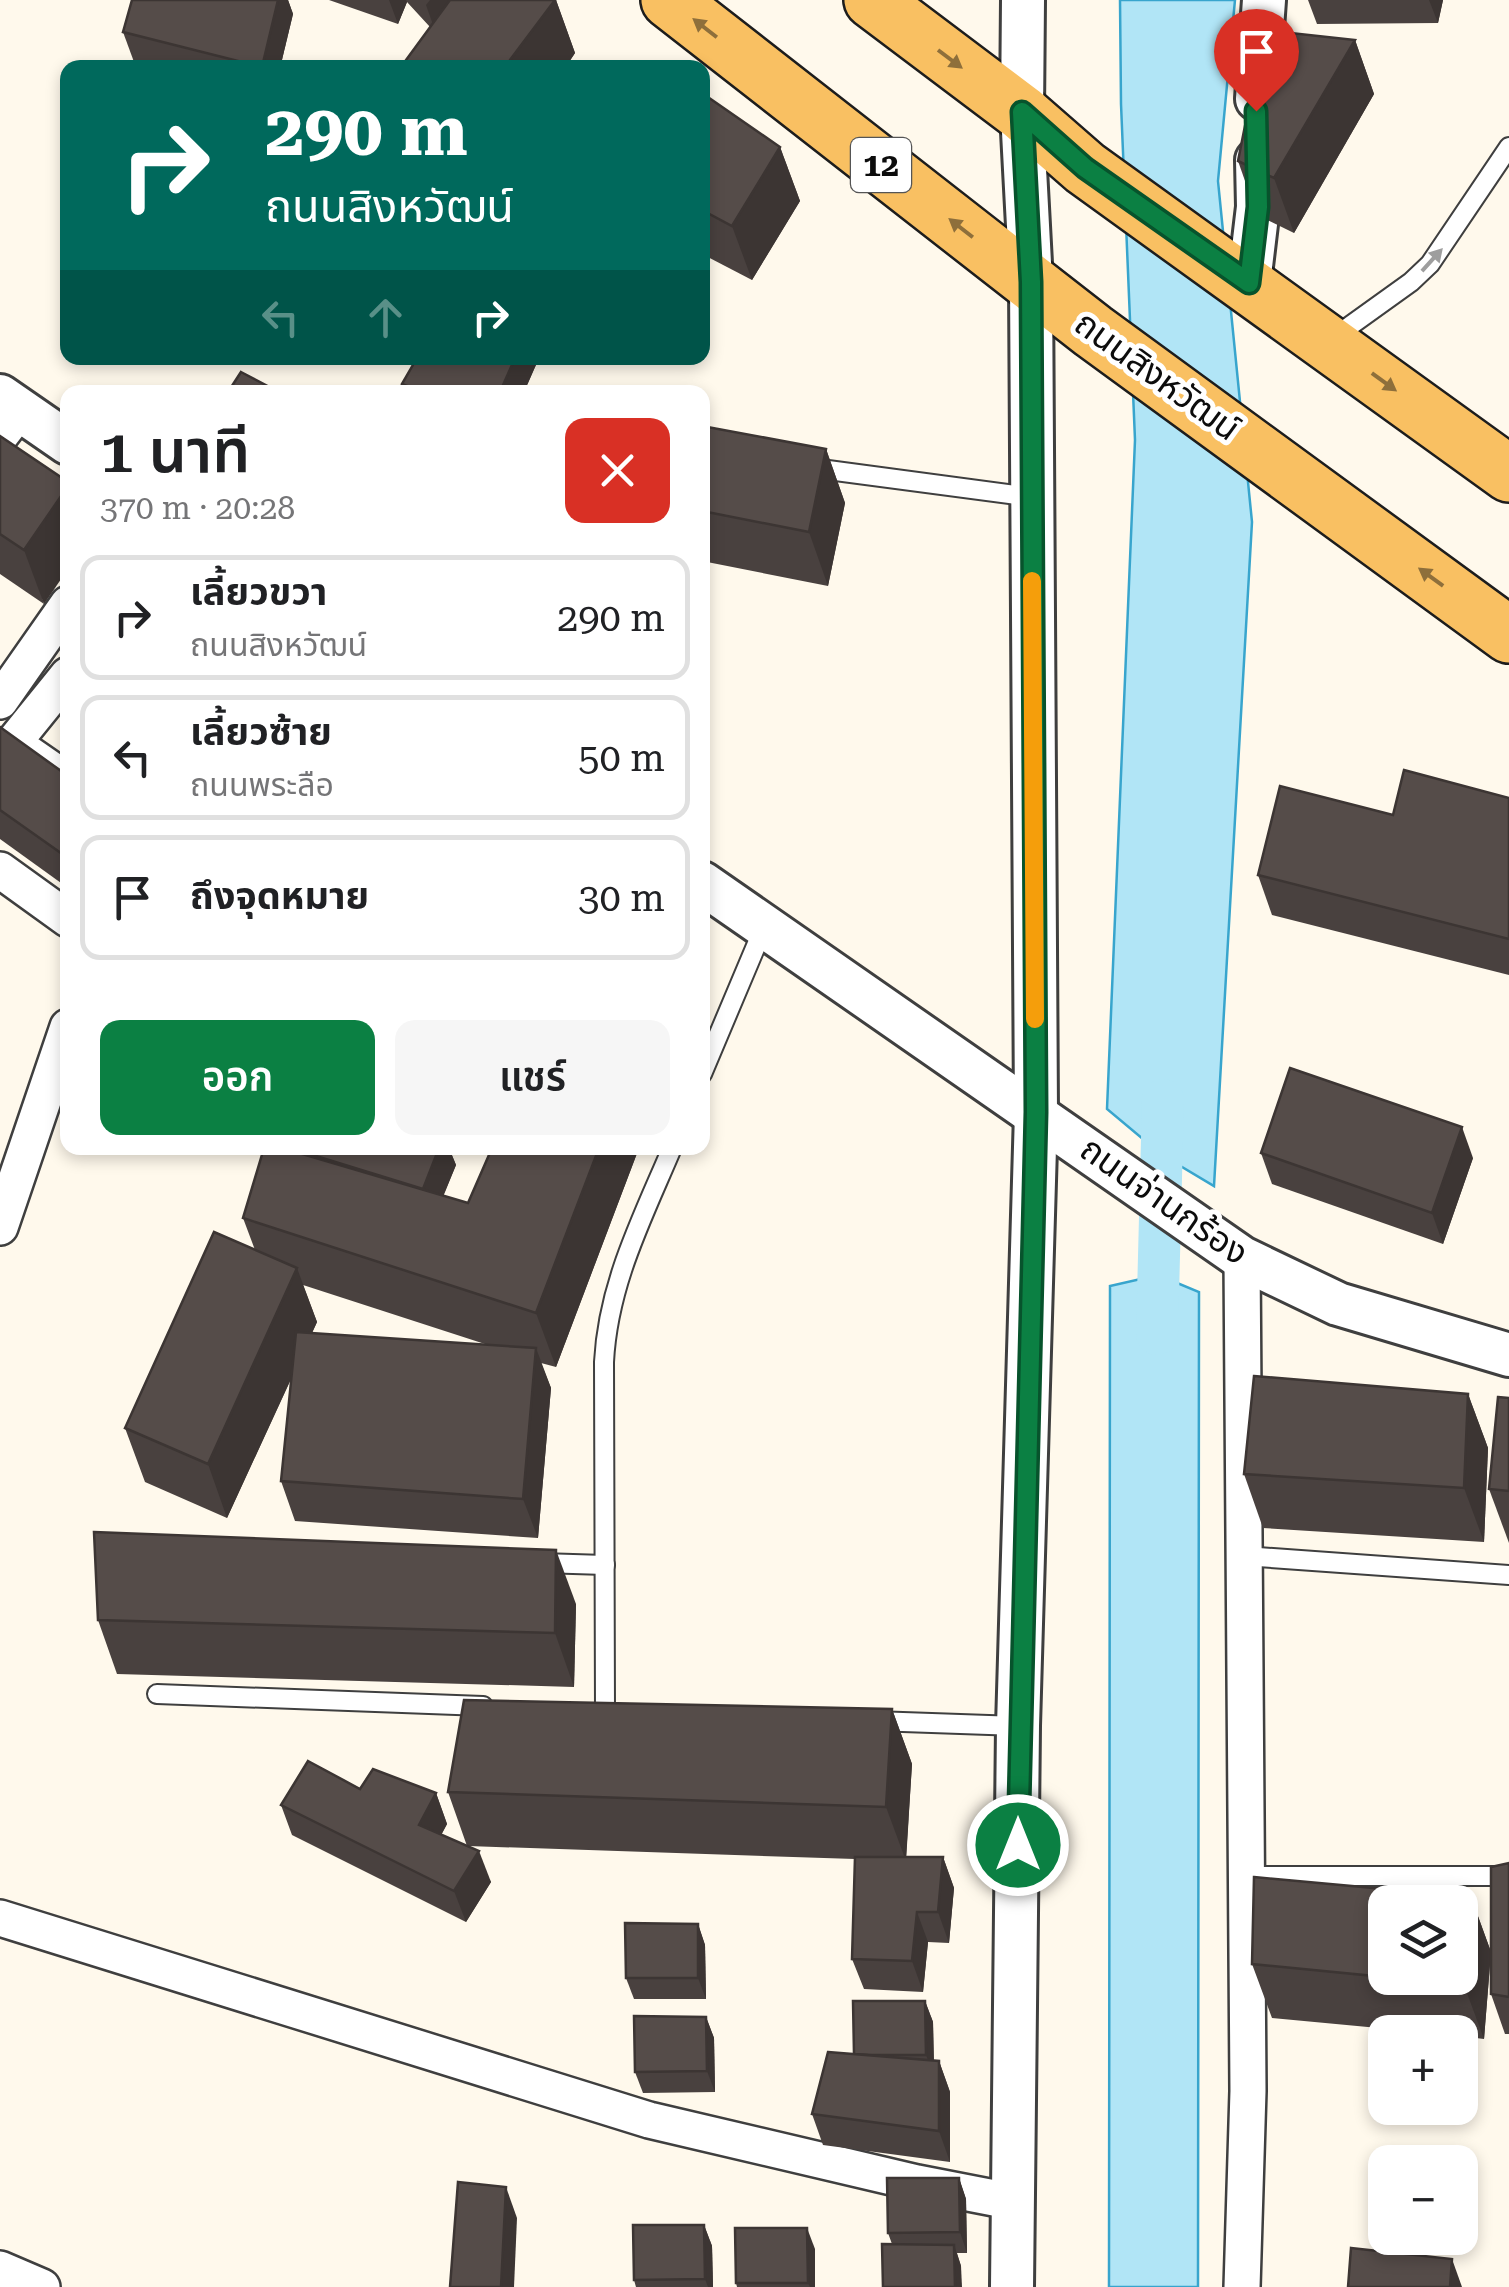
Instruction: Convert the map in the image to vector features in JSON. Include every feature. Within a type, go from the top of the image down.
[{"type":"main road","name":"ถนนสิงหวัฒน์","points":[[669,0],[1093,331],[1509,634]]},
{"type":"main road","points":[[872,0],[1022,112],[1085,168],[1509,474]]},
{"type":"street","points":[[1012,2287],[1018,1726],[1036,1112],[1031,282],[1022,112],[1024,0]]},
{"type":"street","points":[[1249,283],[1258,207],[1256,111],[1264,0]]},
{"type":"street","points":[[7,414],[60,438]]},
{"type":"street","points":[[0,700],[60,615]]},
{"type":"street","points":[[60,685],[13,743],[60,775]]},
{"type":"street","points":[[0,870],[60,914]]},
{"type":"street","name":"ถนนจ่านกร้อง","points":[[710,889],[1242,1258],[1338,1304],[1509,1355]]},
{"type":"street","points":[[0,1227],[60,1051]]},
{"type":"street","points":[[1242,1258],[1248,2091],[1242,2287]]},
{"type":"street","points":[[0,1918],[650,2120],[1014,2202]]},
{"type":"street","points":[[0,2268],[42,2287]]},
{"type":"lane","points":[[1328,341],[1430,264],[1509,147]]},
{"type":"lane","points":[[804,467],[1031,496]]},
{"type":"lane","points":[[710,1055],[764,926]]},
{"type":"lane","points":[[605,1711],[604,1362],[608,1316],[615,1285],[669,1155]]},
{"type":"lane","points":[[1244,1556],[1509,1575]]},
{"type":"lane","points":[[528,1562],[605,1565]]},
{"type":"lane","points":[[157,1694],[508,1707]]},
{"type":"lane","points":[[586,1710],[625,1712]]},
{"type":"lane","points":[[861,1720],[1018,1726]]},
{"type":"lane","points":[[1246,1876],[1509,1876]]},
{"type":"water","points":[[1120,0],[1235,0],[1218,181],[1252,522],[1214,1186],[1162,1155],[1107,1109],[1135,440]]},
{"type":"water","points":[[1158,1275],[1199,1292],[1198,2287],[1109,2287],[1110,1286]]},
{"type":"building","points":[[132,0],[278,0],[264,60],[234,60],[123,32]]},
{"type":"building","points":[[450,0],[555,0],[510,60],[406,60]]},
{"type":"building","points":[[1264,30],[1355,40],[1274,178],[1238,161]]},
{"type":"building","points":[[710,99],[780,147],[732,226],[710,214]]},
{"type":"building","points":[[413,365],[512,365],[503,385],[402,384]]},
{"type":"building","points":[[241,372],[266,385],[233,385]]},
{"type":"building","points":[[710,427],[826,449],[809,532],[710,513]]},
{"type":"building","points":[[0,436],[60,477],[60,498],[24,550],[0,534]]},
{"type":"building","points":[[0,727],[60,770],[60,852],[0,810]]},
{"type":"building","points":[[1404,770],[1509,798],[1509,939],[1258,875],[1280,786],[1393,815]]},
{"type":"building","points":[[1290,1068],[1462,1127],[1432,1213],[1261,1153]]},
{"type":"building","points":[[262,1155],[306,1155],[468,1203],[489,1155],[596,1155],[536,1313],[243,1218]]},
{"type":"building","points":[[313,1155],[436,1155],[423,1189]]},
{"type":"building","points":[[214,1232],[297,1268],[208,1464],[125,1428]]},
{"type":"building","points":[[296,1332],[536,1348],[523,1499],[281,1481]]},
{"type":"building","points":[[1254,1376],[1468,1394],[1464,1488],[1244,1474]]},
{"type":"building","points":[[1498,1397],[1509,1398],[1509,1491],[1489,1489]]},
{"type":"building","points":[[94,1532],[556,1550],[555,1633],[98,1620]]},
{"type":"building","points":[[464,1700],[892,1709],[886,1807],[448,1792]]},
{"type":"building","points":[[308,1761],[360,1789],[373,1769],[436,1793],[419,1825],[479,1851],[454,1891],[281,1805]]},
{"type":"building","points":[[855,1857],[943,1857],[938,1912],[917,1912],[912,1961],[852,1959]]},
{"type":"building","points":[[1509,1863],[1509,1997],[1491,1994],[1491,1867]]},
{"type":"building","points":[[1254,1877],[1368,1888],[1368,1975],[1252,1964]]},
{"type":"building","points":[[625,1923],[698,1924],[698,1978],[626,1978]]},
{"type":"building","points":[[853,2001],[925,2001],[926,2055],[854,2054]]},
{"type":"building","points":[[634,2016],[706,2017],[707,2071],[635,2072]]},
{"type":"building","points":[[828,2052],[939,2061],[939,2131],[812,2114]]},
{"type":"building","points":[[887,2178],[959,2178],[960,2232],[888,2233]]},
{"type":"building","points":[[458,2182],[506,2187],[501,2287],[450,2287]]},
{"type":"building","points":[[633,2225],[704,2225],[705,2279],[634,2280]]},
{"type":"building","points":[[735,2228],[807,2228],[808,2283],[736,2283]]},
{"type":"building","points":[[882,2244],[954,2245],[955,2287],[883,2287]]},
{"type":"building","points":[[1351,2248],[1368,2250],[1368,2255],[1452,2259],[1450,2287],[1348,2287]]},
{"type":"waterway","points":[[1157,1334],[1163,1100]]},
{"type":"slow traffic","points":[[1032,581],[1035,1019]]},
{"type":"route","points":[[1018,1845],[1036,1112],[1031,282],[1022,112],[1085,168],[1249,283],[1258,207],[1256,111]]}]
